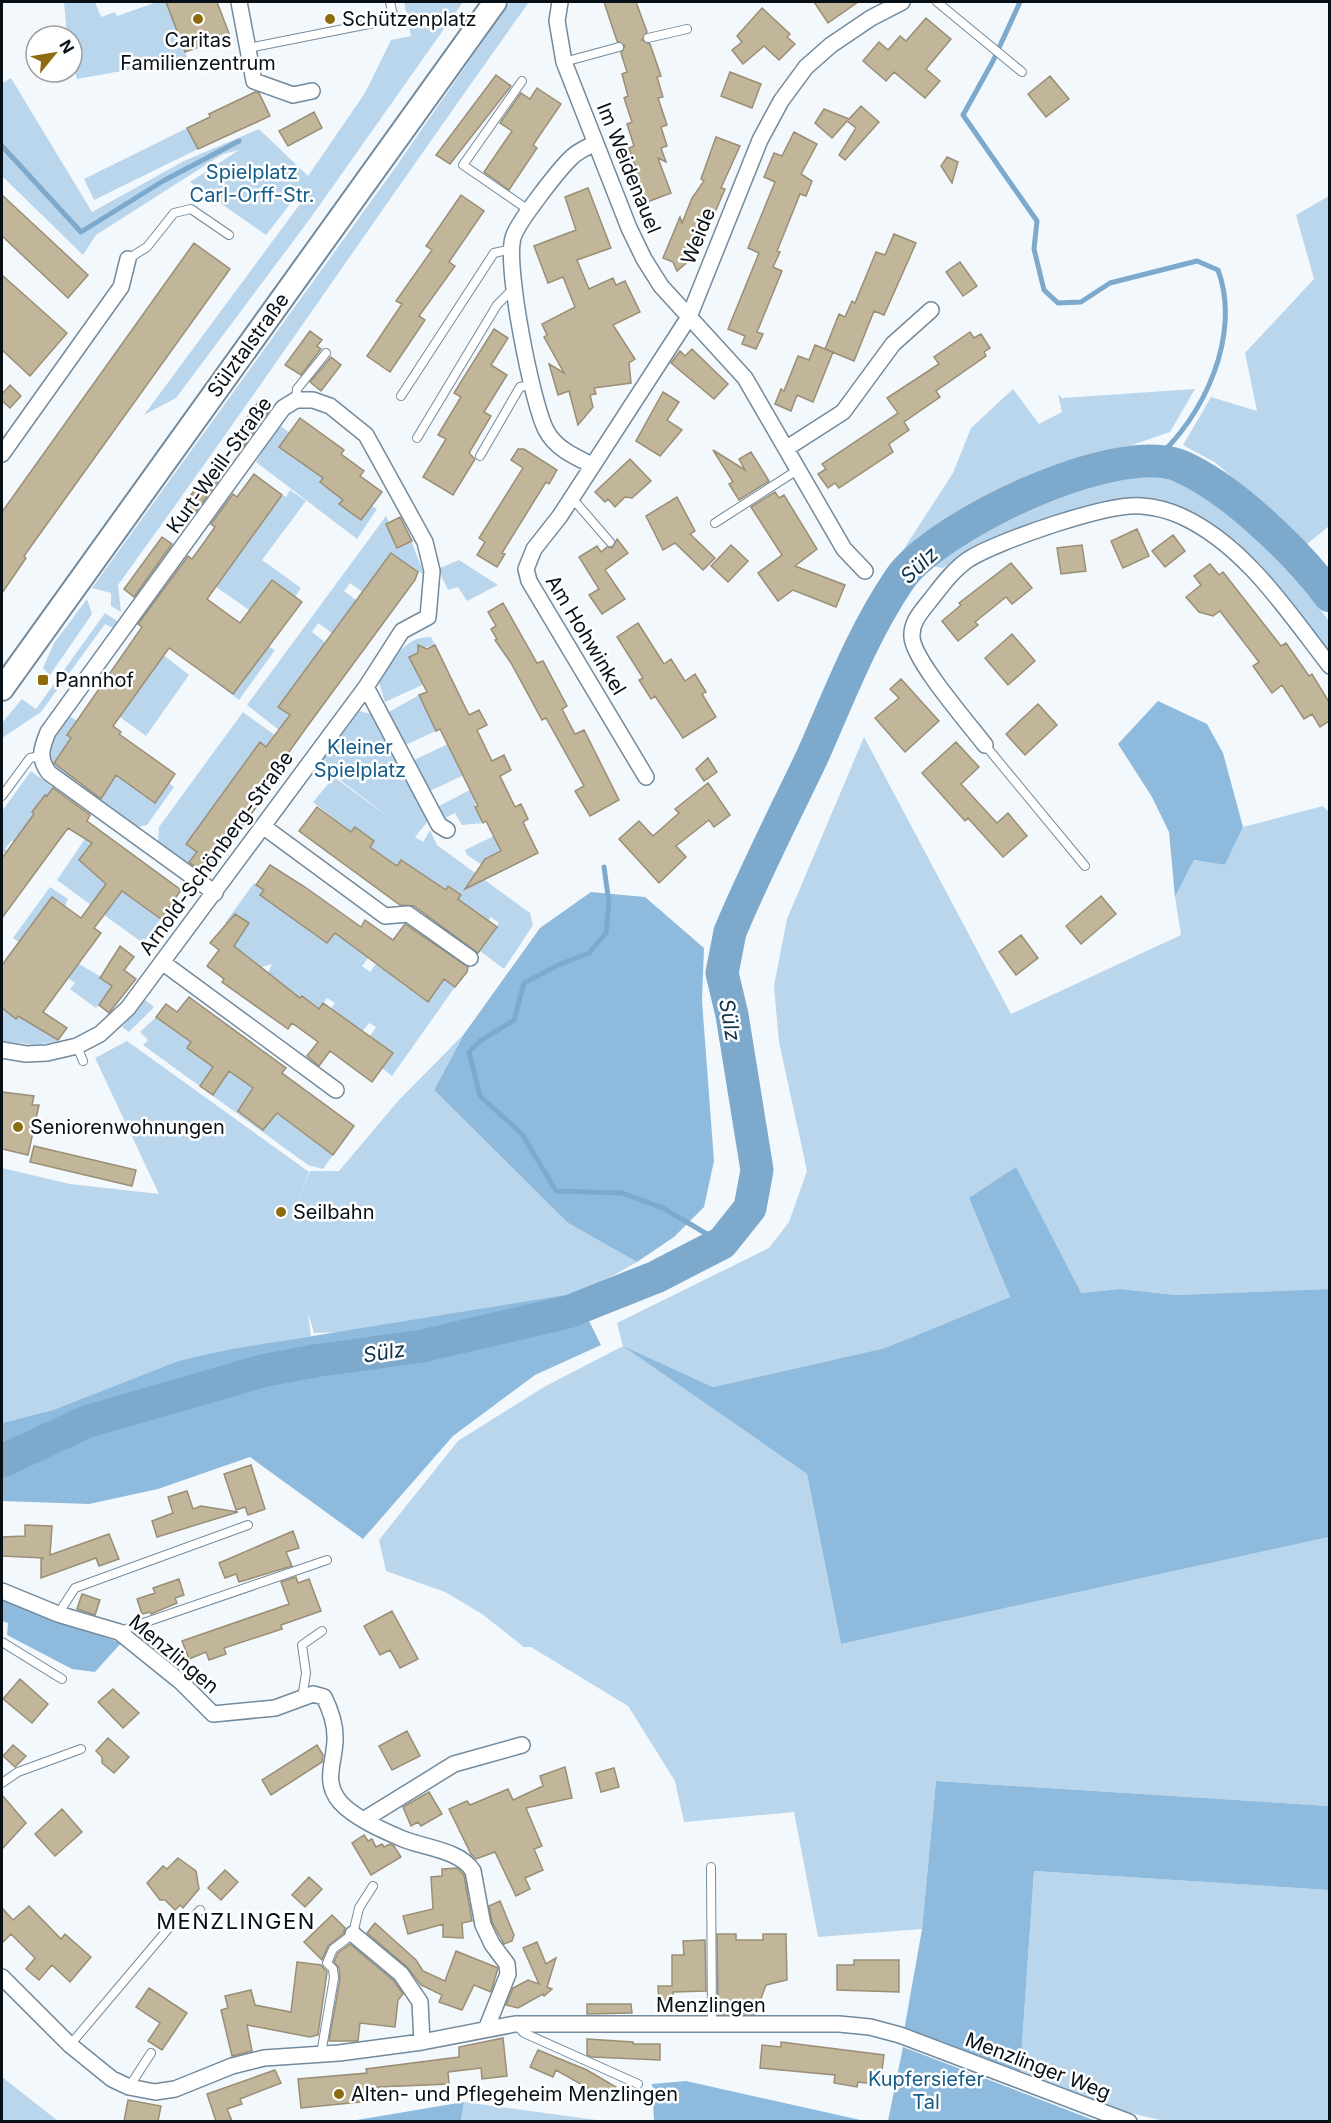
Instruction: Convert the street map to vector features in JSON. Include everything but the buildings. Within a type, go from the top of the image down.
[{"type":"main road","name":"Sülztalstraße","points":[[2,689],[495,2]]},
{"type":"street","points":[[243,2],[254,81],[293,95],[312,91]]},
{"type":"street","name":"Im Weidenauel","points":[[560,2],[557,21],[564,62],[644,259],[661,286],[745,378],[844,549],[865,571]]},
{"type":"street","name":"Weide","points":[[560,516],[689,317],[760,140],[781,101],[806,67],[831,45],[895,3]]},
{"type":"street","points":[[592,465],[555,444],[546,430],[530,385],[515,287],[512,249],[513,237],[572,156],[595,143]]},
{"type":"street","points":[[2,454],[121,287],[128,259]]},
{"type":"street","points":[[787,448],[843,412],[893,344],[931,309]]},
{"type":"street","name":"Kurt-Weill-Straße","points":[[41,752],[48,732],[283,408],[296,400],[313,400],[330,406],[366,435],[425,542],[432,571],[428,617]]},
{"type":"street","points":[[985,745],[924,665],[912,639],[912,624],[954,571],[971,558],[1017,536],[1115,507],[1141,506],[1179,515],[1222,542],[1253,571],[1329,666]]},
{"type":"street","name":"Am Hohwinkel","points":[[560,516],[534,549],[526,569],[529,582],[646,777]]},
{"type":"street","name":"Arnold-Schönberg-Straße","points":[[2,1050],[26,1054],[47,1053],[77,1046],[100,1034],[128,1008],[366,687],[402,631],[428,617]]},
{"type":"street","points":[[366,687],[440,825],[447,830]]},
{"type":"street","points":[[41,752],[49,773],[215,893]]},
{"type":"street","points":[[264,827],[385,916],[408,914],[470,958]]},
{"type":"street","points":[[162,962],[336,1090]]},
{"type":"street","name":"Menzlingen","points":[[2,1592],[58,1614],[119,1632],[181,1682],[213,1714],[251,1712],[301,1700],[313,1694],[324,1697],[335,1727],[336,1739],[329,1773],[331,1787],[339,1802],[403,1839],[458,1858],[468,1864],[473,1871],[483,1925],[492,1944],[507,1964],[508,1974],[487,2027]]},
{"type":"street","points":[[365,1819],[454,1764],[522,1745]]},
{"type":"street","points":[[353,1934],[401,1974],[420,2002],[422,2042]]},
{"type":"street","name":"Menzlingen","points":[[2,1977],[70,2045],[112,2079],[129,2087],[155,2092],[175,2089],[232,2067],[264,2058],[422,2042],[487,2027],[515,2024],[860,2026],[900,2035],[932,2048]]},
{"type":"street","name":"Menzlinger Weg","points":[[932,2048],[1129,2121]]},
{"type":"lane","points":[[248,48],[394,19],[390,2]]},
{"type":"lane","points":[[937,2],[1022,72]]},
{"type":"lane","points":[[648,38],[687,29]]},
{"type":"lane","points":[[564,62],[619,47]]},
{"type":"lane","points":[[522,81],[463,165],[530,211]]},
{"type":"lane","points":[[128,259],[147,247],[174,213],[191,209],[229,235]]},
{"type":"lane","points":[[401,396],[495,252],[512,249]]},
{"type":"lane","points":[[417,438],[497,305],[515,287]]},
{"type":"lane","points":[[296,400],[297,389],[326,353]]},
{"type":"lane","points":[[480,456],[520,387],[530,385]]},
{"type":"lane","points":[[715,524],[799,470]]},
{"type":"lane","points":[[572,498],[610,542]]},
{"type":"lane","points":[[985,745],[1085,866]]},
{"type":"lane","name":"Kurt-Weill-Straße","points":[[2,796],[30,758],[41,752]]},
{"type":"lane","points":[[77,1046],[82,1061]]},
{"type":"lane","points":[[58,1614],[75,1588],[249,1525]]},
{"type":"lane","points":[[119,1632],[327,1560]]},
{"type":"lane","points":[[301,1700],[306,1672],[302,1645],[322,1631]]},
{"type":"lane","points":[[2,1642],[62,1679]]},
{"type":"lane","points":[[2,1783],[18,1772],[81,1749]]},
{"type":"lane","points":[[711,1866],[712,2026]]},
{"type":"lane","points":[[321,2054],[334,1978],[333,1969],[327,1963],[333,1949],[353,1934],[359,1908],[373,1886]]},
{"type":"lane","points":[[70,2045],[173,1923],[186,1925],[200,1910]]},
{"type":"lane","points":[[515,2024],[524,2033],[638,2084]]},
{"type":"lane","points":[[129,2087],[151,2053]]},
{"type":"green space","points":[[64,2],[95,2],[101,17],[115,12],[117,16],[157,2],[166,2],[188,59],[84,78],[84,24],[66,24]]},
{"type":"green space","name":"Spielplatz Carl-Orff-Str.","points":[[404,2],[463,2],[312,216],[176,398],[144,415],[300,204],[294,199],[266,235],[190,182],[239,150],[223,154],[96,235],[83,255],[2,176],[2,83],[11,78],[92,212],[184,161],[259,129],[308,176],[365,93],[391,40],[411,36]]},
{"type":"green space","points":[[510,2],[529,2],[118,585],[121,612],[111,606],[111,593],[92,588],[395,168]]},
{"type":"green space","points":[[187,128],[198,149],[94,200],[84,179]]},
{"type":"green space","points":[[1329,196],[1329,526],[1307,544],[1216,463],[1183,445],[1211,397],[1257,411],[1245,353],[1314,279],[1296,215]]},
{"type":"green space","points":[[1013,389],[1039,424],[1062,412],[1058,394],[1062,398],[1195,389],[1170,432],[1030,480],[959,512],[910,562],[896,561],[953,473],[971,428]]},
{"type":"green space","points":[[279,425],[290,433],[302,463],[323,478],[320,483],[343,500],[340,505],[361,520],[372,506],[377,509],[357,539],[256,462]]},
{"type":"green space","points":[[1147,472],[1198,490],[1242,523],[1302,585],[1329,621],[1329,654],[1261,565],[1236,541],[1178,507],[1141,498],[1115,501],[1012,530],[970,550],[943,568],[930,566],[981,535],[1034,509],[1089,488]]},
{"type":"green space","points":[[290,490],[306,501],[262,560],[301,588],[295,597],[272,580],[255,604],[265,621],[216,587],[282,495],[286,497]]},
{"type":"green space","points":[[386,516],[389,522],[386,524],[396,541],[394,543],[396,548],[411,541],[425,576],[420,572],[400,569],[387,559],[369,582],[382,592],[369,597],[350,583],[344,591],[356,600],[339,624],[340,639],[318,623],[312,632],[326,643],[278,707],[289,715],[279,730],[247,705]]},
{"type":"green space","points":[[459,560],[498,585],[467,601],[458,587],[448,590],[438,569]]},
{"type":"green space","points":[[161,590],[275,650],[239,700],[219,684],[224,678],[214,670],[209,677],[204,673],[209,667],[192,655],[186,661],[183,659],[187,653],[142,627],[144,623],[139,619]]},
{"type":"green space","points":[[87,599],[92,614],[50,675],[43,668],[54,643]]},
{"type":"green space","points":[[105,613],[120,623],[113,628],[105,624],[41,712],[2,738],[2,723],[22,699],[36,709]]},
{"type":"green space","points":[[431,637],[435,645],[418,649],[418,653],[409,658],[419,677],[429,672],[433,680],[385,702],[378,680],[388,665],[406,645]]},
{"type":"green space","points":[[157,650],[189,675],[146,736],[120,717],[158,664],[150,658]]},
{"type":"green space","points":[[419,695],[436,731],[405,745],[389,712]]},
{"type":"green space","points":[[1158,701],[1207,724],[1223,753],[1243,827],[1225,865],[1194,860],[1175,897],[1169,832],[1152,797],[1118,744]]},
{"type":"green space","name":"Kleiner Spielplatz","points":[[359,711],[371,714],[428,821],[415,837],[423,842],[430,830],[437,845],[530,913],[533,925],[504,969],[480,951],[499,923],[491,917],[488,921],[458,899],[460,895],[449,886],[446,890],[430,879],[428,881],[402,860],[397,866],[370,846],[374,841],[355,827],[351,832],[313,802],[334,777],[394,821],[335,776],[321,761]]},
{"type":"green space","points":[[243,712],[276,736],[271,750],[259,742],[215,804],[224,835],[203,821],[186,844],[197,852],[189,864],[206,876],[205,878],[162,849],[158,843],[159,827]]},
{"type":"green space","points":[[69,716],[78,721],[67,736],[154,803],[169,783],[174,787],[147,825],[138,827],[130,824],[80,787],[83,782],[78,779],[75,783],[51,766],[50,746]]},
{"type":"green space","points":[[864,737],[1011,1014],[1181,935],[1175,897],[1194,860],[1225,865],[1243,827],[1323,806],[1329,812],[1329,1289],[1176,1295],[1120,1289],[1081,1293],[969,1198],[1010,1297],[885,1348],[713,1387],[627,1348],[807,1474],[841,1644],[1329,1537],[1329,1806],[936,1781],[922,1929],[818,1937],[794,1812],[684,1822],[675,1781],[628,1706],[531,1647],[524,1647],[482,1614],[445,1592],[386,1571],[379,1540],[458,1441],[544,1387],[623,1346],[617,1323],[769,1248],[789,1222],[807,1171],[779,1042],[774,986],[787,919]]},
{"type":"green space","points":[[448,744],[462,776],[430,791],[414,760]]},
{"type":"green space","points":[[31,771],[81,809],[44,795],[38,803],[39,807],[14,841],[11,841],[5,849],[7,851],[2,854],[2,811]]},
{"type":"green space","points":[[470,790],[483,823],[462,825],[455,813],[443,819],[437,807]]},
{"type":"green space","points":[[494,836],[501,851],[482,865],[467,855],[465,850]]},
{"type":"green space","points":[[85,839],[91,844],[80,860],[99,878],[115,886],[151,912],[162,896],[172,903],[143,943],[104,915],[107,910],[94,900],[91,905],[57,880]]},
{"type":"green space","points":[[254,883],[264,890],[260,896],[285,913],[309,913],[301,925],[326,943],[335,932],[369,957],[362,966],[370,972],[392,942],[403,950],[387,972],[427,1002],[444,979],[455,987],[392,1076],[382,1068],[393,1053],[370,1036],[376,1027],[369,1023],[350,1048],[355,1026],[331,1009],[335,1003],[327,998],[318,1011],[302,996],[300,998],[267,975],[272,964],[262,967],[230,944],[238,933],[225,923]]},
{"type":"green space","points":[[50,887],[68,899],[65,906],[52,897],[79,964],[103,978],[116,959],[127,966],[96,1008],[70,989],[75,983],[14,949],[19,942],[13,938]]},
{"type":"green space","points":[[591,892],[645,897],[704,948],[702,1001],[714,1161],[704,1207],[674,1237],[637,1262],[568,1223],[434,1090],[464,1034],[540,928]]},
{"type":"green space","points":[[145,1000],[154,1007],[129,1032],[122,1027]]},
{"type":"green space","points":[[2,1004],[16,1018],[18,1016],[59,1041],[35,1045],[2,1041]]},
{"type":"green space","points":[[156,1017],[265,1096],[269,1108],[333,1155],[323,1169],[308,1165],[143,1045],[148,1040],[140,1032]]},
{"type":"green space","points":[[464,1034],[434,1090],[568,1223],[637,1262],[584,1292],[349,1332],[314,1333],[308,1313],[311,1336],[178,1361],[53,1410],[2,1423],[2,1168],[70,1184],[159,1194],[95,1058],[127,1041],[309,1172],[295,1209],[310,1171],[339,1171],[398,1101]]},
{"type":"green space","points":[[1016,1167],[1081,1293],[1120,1289],[1176,1295],[1329,1289],[1329,1537],[841,1644],[807,1474],[623,1346],[713,1387],[885,1348],[1010,1297],[969,1198]]},
{"type":"green space","points":[[584,1292],[587,1317],[601,1345],[535,1375],[453,1436],[363,1539],[250,1457],[158,1489],[89,1504],[2,1501],[2,1423],[53,1410],[178,1361],[232,1349]]},
{"type":"green space","points":[[2,1600],[121,1643],[95,1672],[72,1669],[7,1635],[8,1623],[2,1621]]},
{"type":"green space","points":[[936,1781],[1329,1806],[1329,1890],[1034,1871],[1020,2073],[904,2031],[922,1929]]},
{"type":"green space","points":[[1034,1871],[1329,1890],[1329,2121],[1164,2121],[1118,2110],[1020,2073]]},
{"type":"green space","name":"Kupfersiefer Tal","points":[[903,2047],[1096,2121],[888,2121]]},
{"type":"green space","points":[[2,2077],[58,2121],[2,2121]]},
{"type":"green space","name":"Kupfersiefer Tal","points":[[686,2081],[865,2121],[654,2121],[652,2084]]},
{"type":"green space","points":[[464,2102],[604,2121],[461,2122]]},
{"type":"green space","points":[[464,2102],[461,2121],[351,2121]]},
{"type":"waterway","points":[[1020,2],[993,61],[963,115],[1037,221],[1034,249],[1044,290],[1058,303],[1081,302],[1110,283],[1197,261],[1218,270],[1224,295],[1225,321],[1214,373],[1203,398],[1188,422],[1154,460]]},
{"type":"waterway","points":[[2,146],[81,232],[163,181],[239,141]]},
{"type":"waterway","name":"Sülz","points":[[2,1461],[86,1422],[262,1371],[314,1361],[422,1346],[568,1312],[656,1277],[722,1243],[750,1208],[757,1170],[732,1015],[722,973],[730,932],[874,621],[899,580],[919,558],[949,536],[987,513],[1073,476],[1115,465],[1152,461],[1180,466],[1220,489],[1281,541],[1330,596]]},
{"type":"waterway","points":[[604,867],[609,903],[606,933],[589,953],[558,965],[524,983],[514,1020],[480,1041],[469,1052],[480,1096],[522,1134],[556,1191],[622,1193],[663,1208],[722,1243]]},
{"type":"place","name":"Caritas Familienzentrum","points":[[198,19]]},
{"type":"place","name":"Schützenplatz","points":[[330,19]]},
{"type":"place","name":"Pannhof","points":[[43,680]]},
{"type":"place","name":"Seniorenwohnungen","points":[[18,1127]]},
{"type":"place","name":"Seilbahn","points":[[281,1212]]},
{"type":"place","name":"Alten- und Pflegeheim Menzlingen","points":[[339,2094]]},
{"type":"district","name":"MENZLINGEN","points":[[236,1921]]}]
